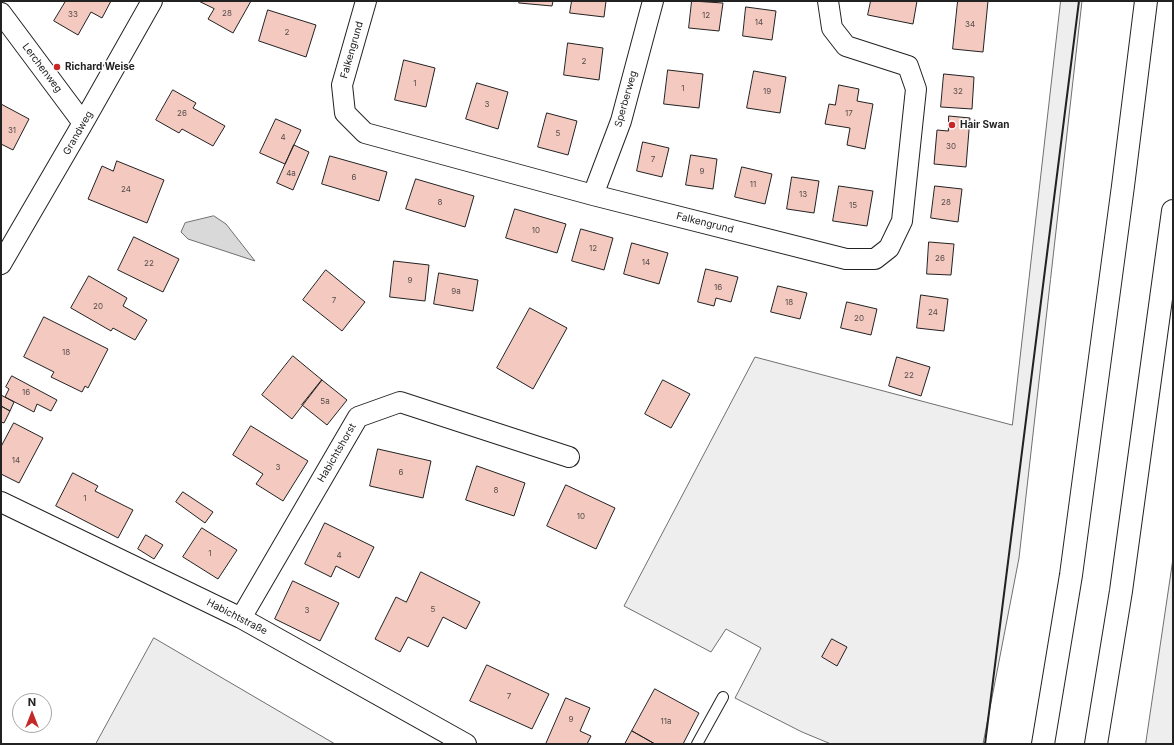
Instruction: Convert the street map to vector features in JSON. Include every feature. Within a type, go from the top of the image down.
[{"type":"highway","points":[[1043,744],[1072,568],[1146,1]]},
{"type":"highway","points":[[1096,744],[1121,591],[1173,211]]},
{"type":"street","name":"Grandweg","points":[[1,264],[84,123],[152,1]]},
{"type":"street","name":"Falkengrund","points":[[366,1],[342,85],[345,113],[365,133],[593,195],[846,259],[875,258],[890,248],[902,221],[916,89],[908,66],[846,46],[832,28],[828,1]]},
{"type":"street","name":"Sperberweg","points":[[593,195],[621,121],[653,1]]},
{"type":"street","name":"Lerchenweg","points":[[1,13],[84,123]]},
{"type":"street","name":"Habichtshorst","points":[[241,618],[358,417],[400,402],[569,457]]},
{"type":"street","name":"Habichtstraße","points":[[1,502],[241,618],[466,744]]},
{"type":"lane","points":[[697,744],[723,697]]},
{"type":"shaded area","points":[[1061,1],[1082,1],[1019,558],[983,744],[831,744],[802,732],[735,698],[761,648],[726,629],[711,652],[624,606],[755,357],[1012,425]]},
{"type":"shaded area","points":[[214,216],[226,224],[255,261],[188,239],[181,232],[185,223]]},
{"type":"shaded area","points":[[1173,559],[1173,744],[1146,744]]},
{"type":"shaded area","points":[[154,638],[335,744],[96,744]]},
{"type":"building","points":[[66,1],[111,1],[102,18],[91,12],[78,35],[54,21]]},
{"type":"building","points":[[199,1],[251,1],[233,33],[208,19],[214,9]]},
{"type":"building","points":[[520,1],[553,1],[552,6],[519,3]]},
{"type":"building","points":[[572,1],[606,1],[604,17],[570,13]]},
{"type":"building","points":[[692,1],[723,3],[719,31],[689,28]]},
{"type":"building","points":[[871,1],[917,1],[913,24],[868,15]]},
{"type":"building","points":[[958,1],[988,1],[983,52],[953,49]]},
{"type":"building","points":[[746,7],[776,11],[772,40],[743,36]]},
{"type":"building","points":[[268,10],[316,25],[306,57],[259,41]]},
{"type":"building","points":[[568,43],[603,48],[599,80],[564,75]]},
{"type":"building","points":[[404,60],[435,68],[426,107],[395,100]]},
{"type":"building","points":[[668,70],[703,74],[699,108],[664,104]]},
{"type":"building","points":[[754,71],[786,77],[780,113],[747,108]]},
{"type":"building","points":[[944,74],[974,77],[972,109],[941,107]]},
{"type":"building","points":[[477,83],[508,92],[498,129],[466,119]]},
{"type":"building","points":[[839,85],[859,89],[857,101],[873,104],[865,149],[847,145],[850,128],[825,124],[829,104],[835,105]]},
{"type":"building","points":[[173,90],[196,103],[193,108],[225,126],[213,146],[182,129],[179,133],[156,120]]},
{"type":"building","points":[[1,104],[29,119],[13,150],[1,144]]},
{"type":"building","points":[[547,113],[577,121],[568,155],[538,147]]},
{"type":"building","points":[[949,116],[970,118],[966,167],[934,164],[937,130],[948,131]]},
{"type":"building","points":[[276,119],[301,130],[285,164],[260,153]]},
{"type":"building","points":[[643,142],[669,148],[662,177],[637,171]]},
{"type":"building","points":[[294,145],[309,152],[293,190],[277,183]]},
{"type":"building","points":[[691,155],[717,159],[713,189],[686,185]]},
{"type":"building","points":[[330,156],[387,172],[379,201],[322,184]]},
{"type":"building","points":[[117,161],[164,180],[147,223],[88,199],[102,166],[113,171]]},
{"type":"building","points":[[742,167],[772,174],[765,204],[735,197]]},
{"type":"building","points":[[792,177],[819,181],[814,213],[787,209]]},
{"type":"building","points":[[416,179],[474,196],[465,227],[406,209]]},
{"type":"building","points":[[839,186],[873,191],[867,226],[833,221]]},
{"type":"building","points":[[935,186],[962,189],[958,222],[931,218]]},
{"type":"building","points":[[515,209],[566,224],[557,253],[506,238]]},
{"type":"building","points":[[581,229],[613,238],[604,270],[572,261]]},
{"type":"building","points":[[134,237],[179,259],[163,292],[118,270]]},
{"type":"building","points":[[929,242],[954,244],[951,275],[927,274]]},
{"type":"building","points":[[632,243],[668,253],[659,284],[624,274]]},
{"type":"building","points":[[394,261],[429,265],[425,301],[390,297]]},
{"type":"building","points":[[706,269],[738,277],[731,302],[716,298],[714,306],[698,302]]},
{"type":"building","points":[[326,270],[365,302],[342,331],[303,300]]},
{"type":"building","points":[[439,273],[478,280],[473,311],[434,304]]},
{"type":"building","points":[[89,276],[127,298],[123,306],[147,320],[135,340],[113,328],[111,331],[71,308]]},
{"type":"building","points":[[778,286],[807,293],[800,319],[771,312]]},
{"type":"building","points":[[921,295],[948,299],[944,331],[917,328]]},
{"type":"building","points":[[847,302],[877,309],[871,335],[841,328]]},
{"type":"building","points":[[530,308],[567,328],[533,389],[497,368]]},
{"type":"building","points":[[44,317],[108,349],[88,388],[85,386],[82,392],[51,377],[54,372],[24,357]]},
{"type":"building","points":[[293,356],[322,380],[292,419],[262,395]]},
{"type":"building","points":[[897,357],[930,367],[921,396],[889,386]]},
{"type":"building","points":[[12,376],[57,400],[51,411],[37,404],[34,412],[5,397],[9,389],[6,387]]},
{"type":"building","points":[[322,380],[347,400],[327,425],[302,405]]},
{"type":"building","points":[[663,380],[690,394],[671,428],[645,414]]},
{"type":"building","points":[[1,395],[14,402],[10,411],[1,406]]},
{"type":"building","points":[[1,406],[10,411],[4,423],[1,422]]},
{"type":"building","points":[[14,423],[43,438],[19,483],[1,474],[1,447]]},
{"type":"building","points":[[251,426],[308,461],[283,501],[256,484],[263,474],[233,455]]},
{"type":"building","points":[[378,449],[431,461],[423,498],[370,486]]},
{"type":"building","points":[[477,466],[525,483],[514,516],[466,500]]},
{"type":"building","points":[[73,473],[98,486],[95,491],[133,510],[118,538],[56,506]]},
{"type":"building","points":[[566,485],[615,508],[596,549],[547,526]]},
{"type":"building","points":[[183,492],[213,512],[205,523],[176,502]]},
{"type":"building","points":[[325,523],[374,547],[359,578],[336,566],[331,577],[305,564]]},
{"type":"building","points":[[202,528],[237,550],[218,579],[183,557]]},
{"type":"building","points":[[146,535],[163,545],[154,559],[138,549]]},
{"type":"building","points":[[421,572],[480,602],[466,629],[443,617],[428,647],[408,637],[400,652],[375,639],[396,597],[406,602]]},
{"type":"building","points":[[293,581],[339,603],[320,641],[275,619]]},
{"type":"building","points":[[832,639],[847,647],[837,666],[822,657]]},
{"type":"building","points":[[487,665],[549,694],[532,729],[470,701]]},
{"type":"building","points":[[655,689],[699,713],[683,744],[655,744],[632,731]]},
{"type":"building","points":[[566,698],[590,708],[580,731],[591,736],[587,744],[546,744]]},
{"type":"building","points":[[632,731],[655,744],[625,744]]},
{"type":"wall","points":[[985,744],[1079,1]]},
{"type":"place","name":"Richard Weise","points":[[57,67]]},
{"type":"place","name":"Hair Swan","points":[[952,125]]}]
